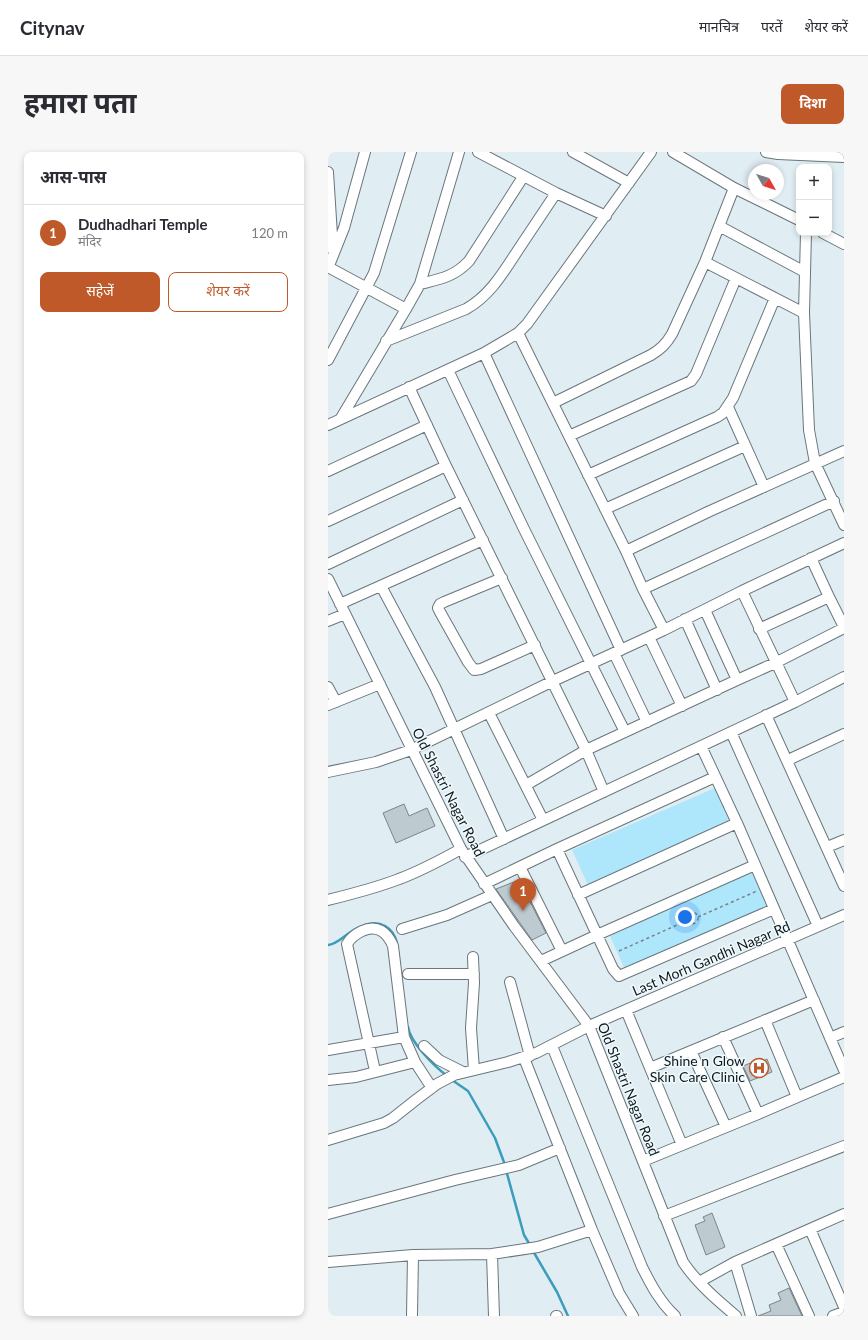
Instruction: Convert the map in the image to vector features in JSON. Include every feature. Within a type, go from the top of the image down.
[{"type":"street","points":[[365,152],[344,228],[328,268],[406,309]]},
{"type":"street","points":[[328,360],[374,273],[411,152]]},
{"type":"street","points":[[341,418],[420,284],[459,152]]},
{"type":"street","points":[[478,152],[523,177],[606,216]]},
{"type":"street","points":[[573,152],[629,183]]},
{"type":"street","points":[[328,424],[484,353],[518,333],[606,216],[651,152]]},
{"type":"street","points":[[674,152],[734,188],[796,219]]},
{"type":"street","points":[[766,152],[778,154],[844,157]]},
{"type":"street","points":[[328,172],[334,256]]},
{"type":"street","points":[[420,284],[448,277],[462,269],[523,177]]},
{"type":"street","points":[[553,403],[660,350],[667,343],[705,262],[734,188]]},
{"type":"street","points":[[386,341],[466,309],[485,296],[498,281],[556,193]]},
{"type":"street","points":[[719,226],[805,272]]},
{"type":"street","points":[[806,236],[804,313],[808,430],[815,463],[844,525]]},
{"type":"street","points":[[829,236],[844,244]]},
{"type":"street","points":[[705,262],[804,313]]},
{"type":"street","points":[[569,436],[691,381],[696,374],[736,278]]},
{"type":"street","points":[[588,475],[723,413],[728,407],[775,298]]},
{"type":"street","points":[[518,333],[664,630]]},
{"type":"street","points":[[484,353],[618,651],[648,722]]},
{"type":"street","points":[[448,370],[625,732]]},
{"type":"street","points":[[409,387],[446,466],[553,681],[604,792]]},
{"type":"street","points":[[728,407],[764,487]]},
{"type":"street","points":[[328,471],[427,426]]},
{"type":"street","points":[[605,509],[745,446]]},
{"type":"street","points":[[626,551],[710,511],[844,451]]},
{"type":"street","points":[[328,520],[446,466]]},
{"type":"street","points":[[328,564],[463,500]]},
{"type":"street","points":[[643,589],[834,501]]},
{"type":"street","points":[[340,604],[483,540]]},
{"type":"street","points":[[328,772],[376,762],[411,750],[454,728],[489,713],[553,681],[664,630],[844,543]]},
{"type":"street","points":[[526,785],[586,750],[775,663],[844,627],[828,597],[811,558]]},
{"type":"street","points":[[502,578],[444,602],[440,604],[438,608],[474,670],[481,669],[535,645]]},
{"type":"street","name":"Old Shastri Nagar Road","points":[[328,579],[463,853],[492,895],[589,1026],[683,1262],[712,1296],[736,1316]]},
{"type":"street","points":[[381,586],[435,687],[504,839]]},
{"type":"street","points":[[742,591],[794,702]]},
{"type":"street","points":[[759,629],[828,597]]},
{"type":"street","points":[[705,610],[738,680]]},
{"type":"street","points":[[328,621],[345,614]]},
{"type":"street","points":[[685,619],[717,690]]},
{"type":"street","points":[[649,637],[682,706]]},
{"type":"street","points":[[328,900],[400,879],[463,853],[504,839],[844,677]]},
{"type":"street","points":[[328,687],[332,703],[380,684]]},
{"type":"street","points":[[489,713],[543,820]]},
{"type":"street","points":[[766,715],[788,760],[844,886]]},
{"type":"street","points":[[731,732],[818,926]]},
{"type":"street","points":[[788,760],[844,734]]},
{"type":"street","points":[[701,746],[737,823],[844,1070]]},
{"type":"street","points":[[484,884],[715,777]]},
{"type":"street","points":[[578,895],[737,823]]},
{"type":"street","points":[[827,847],[844,840]]},
{"type":"street","points":[[557,849],[613,969],[619,976],[774,909]]},
{"type":"street","points":[[541,961],[755,865]]},
{"type":"street","points":[[520,867],[562,951]]},
{"type":"street","points":[[402,929],[447,915],[492,895]]},
{"type":"street","name":"Last Morh Gandhi Nagar Rd","points":[[328,1140],[384,1124],[435,1086],[458,1074],[527,1057],[552,1046],[589,1026],[844,915]]},
{"type":"street","points":[[375,1071],[348,944],[350,939],[356,934],[371,928],[382,931],[390,939],[404,1037],[415,1062],[435,1086]]},
{"type":"street","points":[[474,957],[471,1028],[474,1070]]},
{"type":"street","points":[[408,974],[474,974]]},
{"type":"street","points":[[510,982],[527,1057],[560,1148],[619,1294],[633,1316]]},
{"type":"street","points":[[650,1068],[814,1000]]},
{"type":"street","points":[[626,1010],[682,1145]]},
{"type":"street","points":[[765,1020],[797,1097]]},
{"type":"street","points":[[830,1038],[844,1032]]},
{"type":"street","points":[[328,1050],[404,1037]]},
{"type":"street","points":[[723,1037],[758,1114]]},
{"type":"street","points":[[424,1046],[439,1060],[458,1074]]},
{"type":"street","points":[[552,1046],[642,1267],[661,1301],[675,1316]]},
{"type":"street","points":[[691,1051],[726,1127]]},
{"type":"street","points":[[328,1080],[356,1077],[415,1062]]},
{"type":"street","points":[[643,1161],[844,1077]]},
{"type":"street","points":[[664,1216],[844,1146]]},
{"type":"street","points":[[328,1214],[530,1161],[560,1148]]},
{"type":"street","points":[[699,1282],[736,1262],[844,1214]]},
{"type":"street","points":[[810,1229],[844,1307]]},
{"type":"street","points":[[328,1262],[413,1256],[492,1254],[538,1247],[592,1230]]},
{"type":"street","points":[[776,1244],[809,1316]]},
{"type":"street","points":[[492,1254],[494,1316]]},
{"type":"street","points":[[412,1316],[413,1256]]},
{"type":"street","points":[[736,1262],[751,1316]]},
{"type":"street","points":[[834,1316],[844,1312]]},
{"type":"path","points":[[698,917],[757,891]]},
{"type":"path","points":[[696,912],[698,922],[695,924],[690,924],[686,921],[687,914],[696,912]]},
{"type":"path","points":[[619,951],[686,921]]},
{"type":"shaded area","points":[[715,788],[729,820],[588,885],[572,850]]},
{"type":"shaded area","points":[[752,870],[769,906],[626,972],[610,936]]},
{"type":"building","points":[[404,804],[409,816],[427,808],[435,826],[396,843],[383,813]]},
{"type":"building","points":[[519,880],[546,933],[532,940],[496,889]]},
{"type":"building","points":[[767,1059],[772,1072],[750,1081],[743,1066],[758,1060],[759,1063]]},
{"type":"building","points":[[712,1213],[725,1247],[706,1255],[695,1225],[705,1221],[703,1217]]},
{"type":"building","points":[[789,1288],[802,1316],[758,1316],[771,1311],[769,1305],[781,1300],[778,1293]]},
{"type":"waterway","points":[[365,925],[376,923],[385,926],[395,937],[397,943]]},
{"type":"waterway","points":[[328,945],[336,943],[360,927]]},
{"type":"waterway","points":[[408,1027],[413,1040],[429,1060],[446,1075]]},
{"type":"waterway","points":[[452,1080],[468,1091],[495,1138],[505,1165]]},
{"type":"waterway","points":[[506,1170],[524,1235],[530,1245]]},
{"type":"waterway","points":[[533,1251],[557,1292],[568,1316]]},
{"type":"place","name":"Dudhadhari Temple","points":[[523,911]]},
{"type":"place","name":"Shine n Glow Skin Care Clinic","points":[[759,1068]]}]
